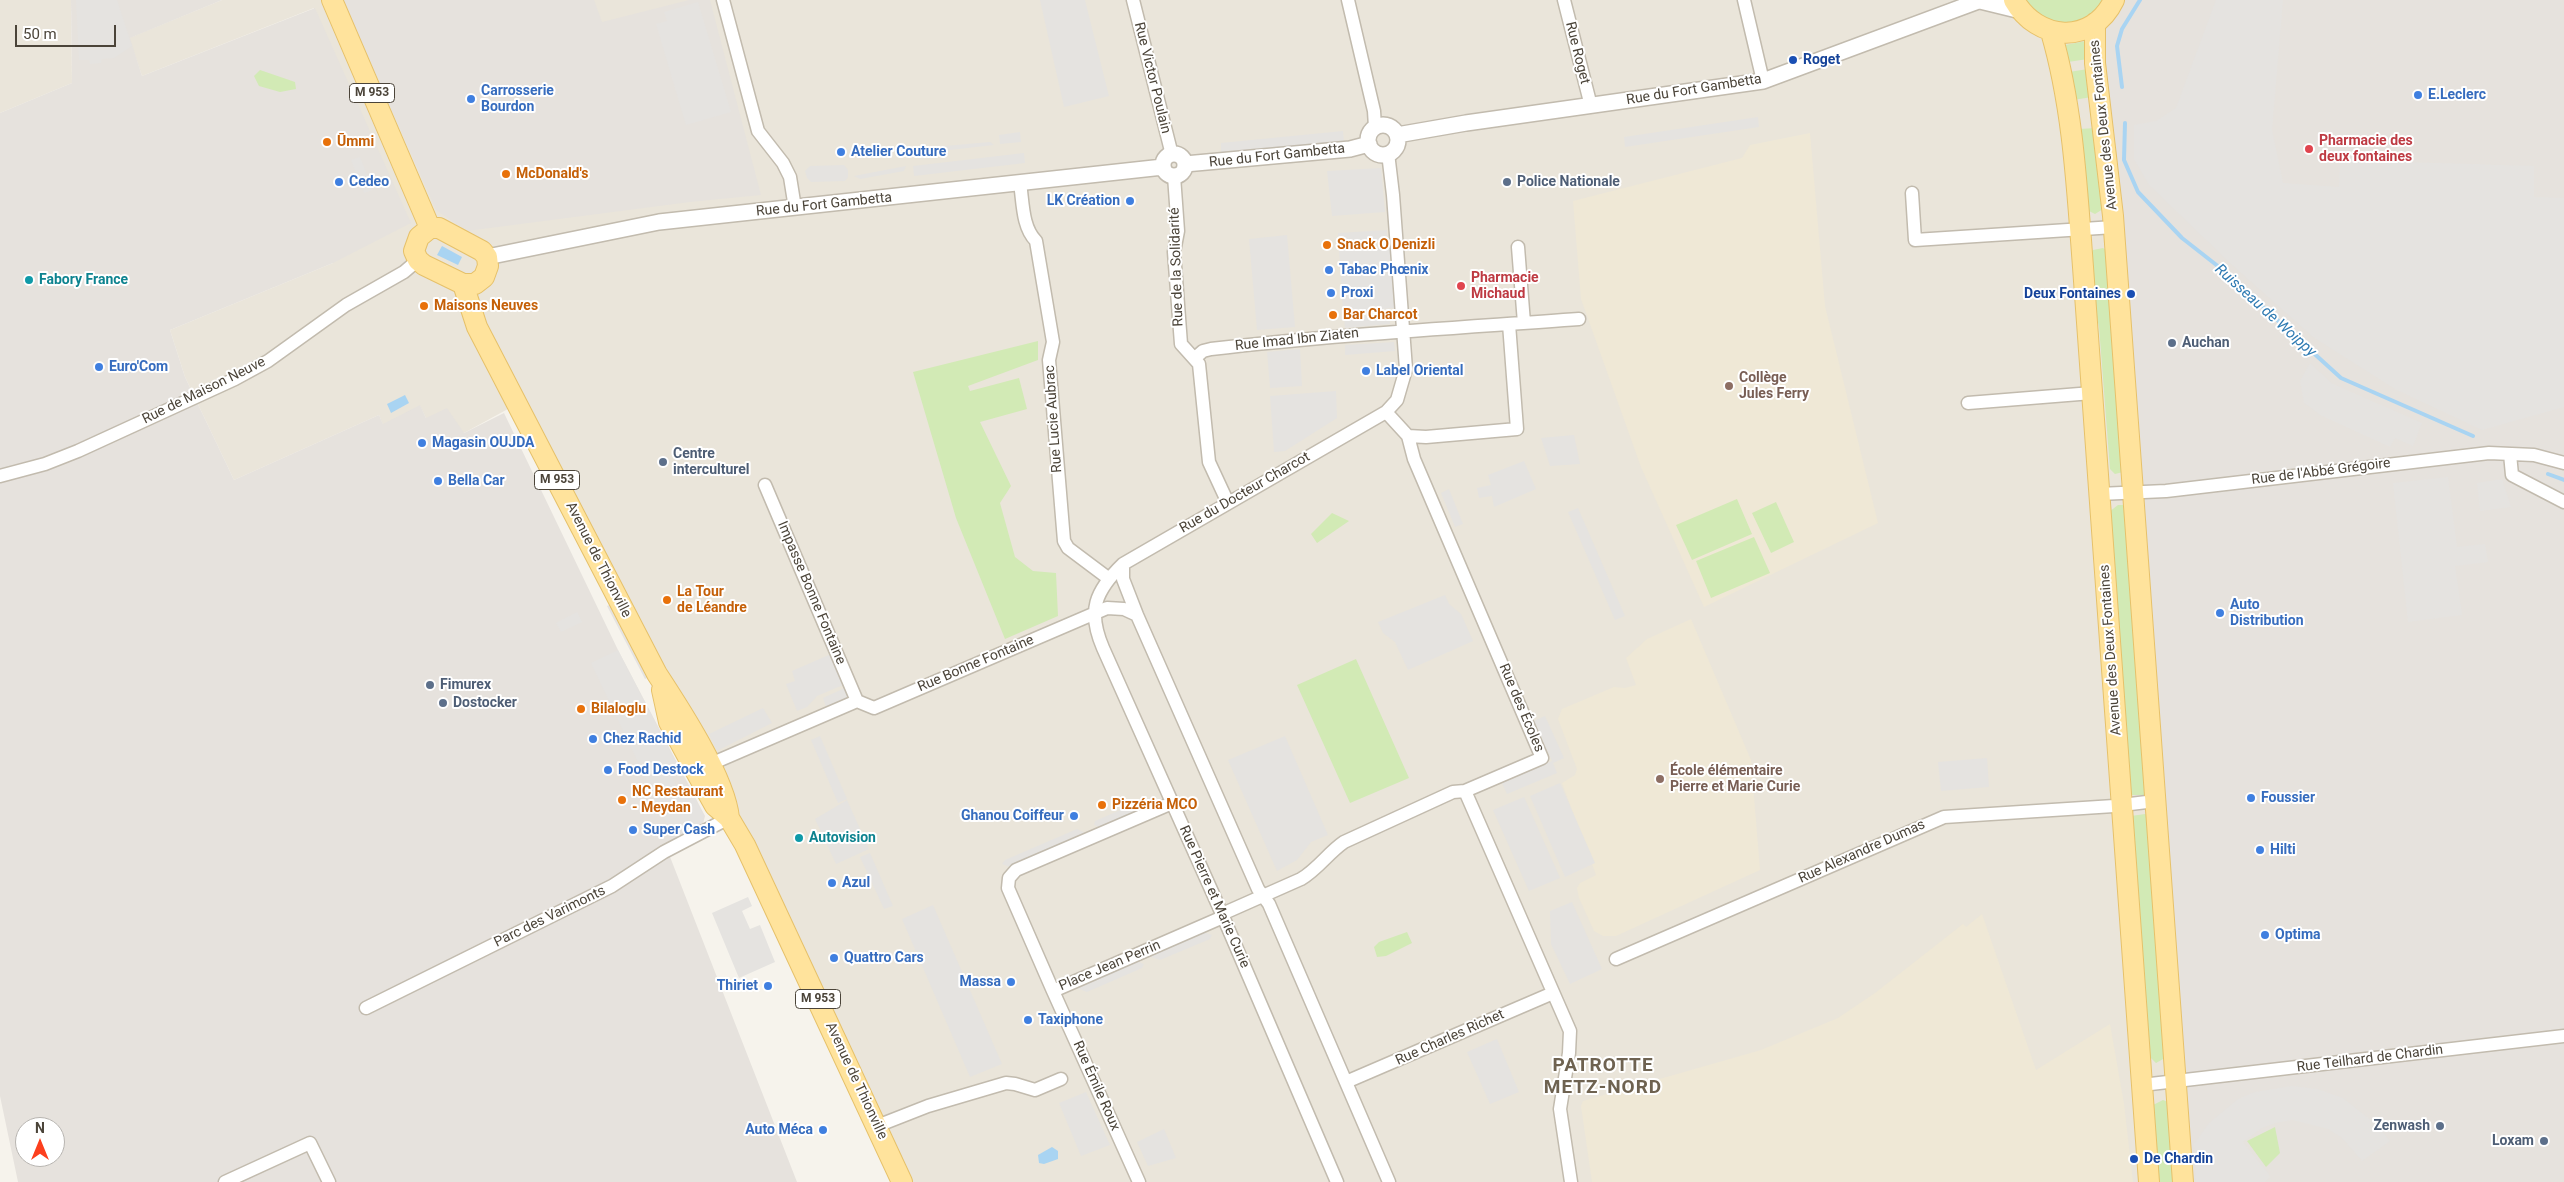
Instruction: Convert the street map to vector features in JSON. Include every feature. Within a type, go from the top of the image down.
[{"type":"main road","name":"M 953","points":[[332,0],[430,228]]},
{"type":"main road","points":[[2017,6],[2034,24],[2051,32],[2068,33],[2084,29],[2096,23],[2104,16],[2114,0]]},
{"type":"main road","name":"Avenue des Deux Fontaines","points":[[2096,23],[2095,63],[2114,227],[2182,1182]]},
{"type":"main road","name":"Avenue des Deux Fontaines","points":[[2051,32],[2061,68],[2080,229],[2149,1182]]},
{"type":"main road","points":[[430,228],[439,228],[482,251],[487,257],[488,266],[484,277],[474,284],[463,284],[418,260],[414,250],[418,237],[430,228]]},
{"type":"main road","name":"Avenue de Thionville","points":[[463,284],[477,327],[657,674],[669,722],[702,767],[715,806],[729,818],[751,857],[902,1182]]},
{"type":"street","points":[[723,0],[758,131],[783,162],[790,177],[795,208]]},
{"type":"street","name":"Rue Victor Poulain","points":[[1133,0],[1170,166],[1175,199]]},
{"type":"street","points":[[1348,0],[1374,111],[1375,127],[1369,135],[1369,144],[1378,154],[1388,154],[1397,144],[1397,135],[1388,126],[1375,127]]},
{"type":"street","name":"Rue Roget","points":[[1564,0],[1591,106]]},
{"type":"street","points":[[1744,0],[1763,81]]},
{"type":"street","name":"Rue du Fort Gambetta","points":[[1397,135],[1763,81],[1981,1],[2017,6]]},
{"type":"street","name":"Rue du Fort Gambetta","points":[[487,257],[659,222],[1170,166],[1180,157],[1185,164],[1350,149],[1369,144]]},
{"type":"street","points":[[1386,412],[1397,400],[1406,369],[1395,212],[1388,154]]},
{"type":"street","name":"Rue Lucie Aubrac","points":[[1020,183],[1026,224],[1031,236],[1036,241],[1053,342],[1049,360],[1064,541],[1068,548],[1108,578]]},
{"type":"street","name":"Avenue des Deux Fontaines","points":[[1912,192],[1915,240],[2114,227]]},
{"type":"street","name":"Rue de la Solidarité","points":[[1175,199],[1178,231],[1174,252],[1181,344],[1195,358],[1202,373],[1209,462],[1228,503]]},
{"type":"street","points":[[1518,247],[1524,323]]},
{"type":"street","name":"Rue de Maison Neuve","points":[[0,476],[45,464],[78,451],[235,379],[268,361],[346,305],[404,272],[418,260]]},
{"type":"street","name":"Rue Imad Ibn Ziaten","points":[[1195,358],[1203,350],[1211,349],[1402,330],[1579,319]]},
{"type":"street","points":[[1408,436],[1426,438],[1517,429],[1509,324]]},
{"type":"street","points":[[1968,403],[2092,393]]},
{"type":"street","name":"Rue du Docteur Charcot","points":[[1108,578],[1123,564],[1386,412]]},
{"type":"street","name":"Rue des Écoles","points":[[1386,412],[1408,436],[1414,459],[1542,758],[1465,791]]},
{"type":"street","points":[[2510,454],[2512,475],[2564,502]]},
{"type":"street","name":"Rue de l'Abbé Grégoire","points":[[2133,491],[2166,490],[2439,458],[2510,454],[2534,455],[2564,463]]},
{"type":"street","name":"Impasse Bonne Fontaine","points":[[765,485],[857,701]]},
{"type":"street","points":[[2100,494],[2133,491]]},
{"type":"street","points":[[1123,564],[1123,578],[1138,615],[1389,1182]]},
{"type":"street","name":"Rue Pierre et Marie Curie","points":[[1108,578],[1098,598],[1094,612],[1094,629],[1223,916],[1337,1182]]},
{"type":"street","points":[[1094,612],[1107,608],[1124,609],[1138,615]]},
{"type":"street","name":"Rue Bonne Fontaine","points":[[857,701],[874,708],[1094,612]]},
{"type":"street","points":[[702,767],[857,701]]},
{"type":"street","points":[[1465,791],[1570,1031],[1569,1053],[1560,1110],[1572,1182]]},
{"type":"street","name":"Place Jean Perrin","points":[[1172,803],[1016,870],[1009,878],[1008,888],[1053,990],[1223,916],[1311,873],[1334,849],[1344,842],[1453,792],[1465,791]]},
{"type":"street","points":[[2122,805],[2155,801]]},
{"type":"street","name":"Rue Alexandre Dumas","points":[[1616,959],[1944,817],[2122,805]]},
{"type":"street","name":"Parc des Varimonts","points":[[366,1008],[612,886],[664,852],[729,818]]},
{"type":"street","name":"Rue Émile Roux","points":[[1053,990],[1139,1182]]},
{"type":"street","name":"Rue Charles Richet","points":[[1346,1082],[1553,993]]},
{"type":"street","name":"Rue Teilhard de Chardin","points":[[2175,1082],[2564,1036]]},
{"type":"street","points":[[877,1126],[928,1106],[992,1086],[1015,1084],[1035,1090],[1061,1079]]},
{"type":"street","points":[[2142,1085],[2175,1082]]},
{"type":"street","points":[[225,1182],[310,1143],[329,1182]]},
{"type":"shaded area","points":[[0,0],[71,0],[72,83],[0,113]]},
{"type":"shaded area","points":[[71,0],[222,0],[130,38],[142,76],[315,8],[411,223],[333,263],[170,330],[185,377],[234,480],[379,415],[383,424],[420,405],[426,418],[447,408],[464,433],[504,413],[618,650],[705,816],[703,824],[665,844],[797,1182],[18,1182],[0,1096],[0,113],[72,83]]},
{"type":"shaded area","points":[[76,0],[117,0],[132,46],[114,58],[102,59],[101,63],[90,64],[89,60],[79,60]]},
{"type":"shaded area","points":[[222,0],[2066,0],[2094,35],[2183,1182],[902,1182],[517,404],[464,433],[426,418],[420,406],[383,425],[379,415],[234,480],[185,377],[170,330],[333,263],[314,8],[142,76],[129,38]]},
{"type":"shaded area","points":[[343,0],[594,0],[602,22],[689,0],[710,0],[761,195],[690,202],[467,231],[436,210]]},
{"type":"shaded area","points":[[1040,0],[1085,0],[1109,96],[1064,107]]},
{"type":"shaded area","points":[[2114,0],[2564,0],[2564,1182],[2183,1182],[2103,127],[2104,16]]},
{"type":"shaded area","points":[[2216,0],[2283,0],[2272,130],[2283,183],[2339,187],[2340,160],[2534,166],[2534,197],[2564,198],[2564,407],[2482,430],[2395,389],[2313,337],[2232,265],[2149,185],[2134,159],[2134,125],[2156,121],[2176,108]]},
{"type":"shaded area","points":[[698,2],[731,112],[686,125],[656,24],[667,21],[664,12]]},
{"type":"shaded area","points":[[1758,117],[1759,127],[1625,147],[1624,137]]},
{"type":"shaded area","points":[[1343,131],[1344,143],[1221,154],[1221,143]]},
{"type":"shaded area","points":[[1020,132],[1021,142],[1000,144],[999,135]]},
{"type":"shaded area","name":"Collège Jules Ferry","points":[[1810,133],[1825,306],[1878,523],[1704,607],[1641,467],[1581,299],[1573,201],[1742,158],[1750,145]]},
{"type":"shaded area","points":[[990,142],[994,145],[941,151],[945,146]]},
{"type":"shaded area","points":[[1024,153],[1025,163],[914,176],[913,166]]},
{"type":"shaded area","points":[[360,157],[373,190],[364,193],[351,160]]},
{"type":"shaded area","points":[[844,165],[848,170],[848,177],[845,181],[811,182],[807,178],[805,171],[810,166]]},
{"type":"shaded area","points":[[906,166],[904,171],[860,179],[854,176]]},
{"type":"shaded area","points":[[1381,168],[1385,212],[1332,216],[1327,171]]},
{"type":"shaded area","points":[[1387,230],[1387,240],[1339,244],[1338,233]]},
{"type":"shaded area","points":[[1287,235],[1295,327],[1257,330],[1249,239]]},
{"type":"shaded area","points":[[1390,246],[1394,308],[1343,312],[1339,249]]},
{"type":"shaded area","points":[[1390,314],[1390,324],[1345,328],[1344,318]]},
{"type":"shaded area","points":[[1394,342],[1395,351],[1345,355],[1345,345]]},
{"type":"shaded area","points":[[1300,349],[1302,386],[1270,388],[1267,352]]},
{"type":"shaded area","points":[[2310,363],[2333,384],[2422,423],[2413,446],[2395,438],[2390,447],[2320,415],[2304,403],[2300,381]]},
{"type":"shaded area","points":[[1336,391],[1337,418],[1285,451],[1274,452],[1270,396]]},
{"type":"shaded area","points":[[1574,435],[1580,464],[1550,466],[1541,438]]},
{"type":"shaded area","points":[[1524,461],[1536,489],[1494,507],[1492,496],[1479,498],[1477,488],[1491,485],[1488,475]]},
{"type":"shaded area","points":[[2448,477],[2457,547],[2485,544],[2488,562],[2455,566],[2462,615],[2408,622],[2393,483]]},
{"type":"shaded area","points":[[2502,479],[2511,507],[2480,511],[2477,483]]},
{"type":"shaded area","points":[[1449,489],[1463,524],[1455,527],[1441,493]]},
{"type":"shaded area","points":[[1578,508],[1625,616],[1615,620],[1568,512]]},
{"type":"shaded area","points":[[1445,595],[1449,604],[1461,614],[1473,641],[1408,670],[1395,642],[1383,633],[1378,622]]},
{"type":"shaded area","points":[[611,604],[649,677],[645,679],[607,606]]},
{"type":"shaded area","points":[[577,612],[582,622],[561,632],[556,623]]},
{"type":"shaded area","name":"École élémentaire Pierre et Marie Curie","points":[[1691,619],[1751,760],[1760,870],[1616,936],[1603,936],[1594,931],[1579,898],[1577,888],[1580,883],[1596,875],[1562,783],[1575,775],[1577,769],[1558,719],[1562,709],[1614,687],[1625,688],[1636,685],[1626,658],[1647,639]]},
{"type":"shaded area","points":[[618,650],[677,764],[668,769],[679,790],[688,785],[704,815],[701,824],[674,838],[591,663]]},
{"type":"shaded area","points":[[831,654],[843,685],[817,696],[807,707],[797,711],[786,684],[795,681],[792,671]]},
{"type":"shaded area","points":[[845,688],[849,697],[826,707],[823,698]]},
{"type":"shaded area","points":[[763,708],[772,723],[717,751],[709,734]]},
{"type":"shaded area","points":[[1545,716],[1564,758],[1553,763],[1557,773],[1507,794],[1502,783],[1552,761],[1534,721]]},
{"type":"shaded area","points":[[820,736],[847,799],[838,803],[811,740]]},
{"type":"shaded area","points":[[1285,736],[1328,835],[1311,842],[1297,860],[1277,871],[1228,760]]},
{"type":"shaded area","points":[[1987,758],[1989,787],[1941,791],[1938,762]]},
{"type":"shaded area","points":[[1560,783],[1595,863],[1565,877],[1530,796]]},
{"type":"shaded area","points":[[1524,797],[1560,878],[1529,891],[1493,810]]},
{"type":"shaded area","points":[[847,800],[869,849],[836,864],[815,819]]},
{"type":"shaded area","points":[[1141,801],[1155,806],[1104,829],[1094,825],[1095,821]]},
{"type":"shaded area","points":[[1077,829],[1085,833],[1084,837],[1012,868],[1002,864],[1005,860]]},
{"type":"shaded area","points":[[870,853],[893,906],[884,909],[860,857]]},
{"type":"shaded area","points":[[748,897],[752,906],[742,911],[750,929],[760,925],[775,962],[739,978],[712,913]]},
{"type":"shaded area","points":[[1572,902],[1602,969],[1570,984],[1551,944],[1550,911]]},
{"type":"shaded area","points":[[933,905],[1002,1064],[970,1077],[902,919]]},
{"type":"shaded area","points":[[1982,914],[2036,1070],[2110,1024],[2124,1104],[2133,1182],[1592,1182],[1581,1106],[1583,1101],[1761,1050],[1838,1018],[1875,993],[1963,924],[1966,927]]},
{"type":"shaded area","points":[[1201,931],[1212,935],[1210,939],[1160,960],[1151,957],[1153,952]]},
{"type":"shaded area","points":[[1134,960],[1144,964],[1142,968],[1087,992],[1074,987]]},
{"type":"shaded area","points":[[1497,1039],[1519,1092],[1490,1104],[1467,1052]]},
{"type":"shaded area","points":[[2292,1086],[2317,1089],[2343,1098],[2377,1125],[2390,1141],[2362,1161],[2341,1137],[2328,1129],[2292,1120],[2275,1123],[2262,1128],[2243,1142],[2268,1173],[2270,1177],[2265,1182],[2196,1182],[2194,1144],[2209,1123],[2238,1099],[2255,1092]]},
{"type":"shaded area","points":[[1086,1092],[1110,1145],[1081,1156],[1059,1103]]},
{"type":"shaded area","points":[[1164,1129],[1176,1158],[1148,1166],[1137,1142]]},
{"type":"green space","points":[[2023,0],[2104,0],[2095,13],[2069,25],[2041,19]]},
{"type":"green space","points":[[2086,41],[2088,59],[2068,62],[2065,45]]},
{"type":"green space","points":[[2088,69],[2092,97],[2073,100],[2069,72]]},
{"type":"green space","points":[[260,70],[295,82],[296,89],[280,92],[259,86],[254,76]]},
{"type":"green space","points":[[2096,128],[2103,209],[2095,214],[2087,210],[2079,129]]},
{"type":"green space","points":[[2103,248],[2107,251],[2123,472],[2115,474],[2110,469],[2099,327],[2092,293],[2090,255],[2093,250]]},
{"type":"green space","points":[[1038,341],[1038,360],[968,386],[970,391],[1019,378],[1027,409],[980,422],[1011,486],[1000,503],[1015,557],[1033,571],[1056,573],[1058,616],[1005,639],[956,518],[913,372]]},
{"type":"green space","points":[[1737,499],[1752,534],[1692,560],[1676,525]]},
{"type":"green space","points":[[1776,502],[1794,542],[1771,553],[1752,513]]},
{"type":"green space","points":[[2118,505],[2124,505],[2145,795],[2130,795],[2109,512]]},
{"type":"green space","points":[[1332,513],[1349,521],[1317,543],[1311,534]]},
{"type":"green space","points":[[1754,537],[1770,573],[1711,598],[1696,561]]},
{"type":"green space","points":[[1356,659],[1409,778],[1350,803],[1297,685]]},
{"type":"green space","points":[[2145,814],[2149,817],[2165,1058],[2156,1063],[2145,1052],[2131,816]]},
{"type":"green space","points":[[1407,932],[1412,943],[1386,956],[1377,957],[1374,947],[1379,942]]},
{"type":"green space","points":[[2163,1100],[2168,1102],[2176,1182],[2156,1182],[2153,1105]]},
{"type":"green space","points":[[2275,1127],[2280,1153],[2266,1167],[2247,1141]]},
{"type":"water","points":[[442,246],[462,257],[458,265],[437,255]]},
{"type":"water","points":[[405,395],[409,403],[391,413],[387,404]]},
{"type":"water","points":[[1052,1147],[1058,1151],[1058,1159],[1044,1164],[1039,1163],[1038,1155]]},
{"type":"waterway","name":"Ruisseau de Woippy","points":[[2122,87],[2117,46],[2122,29],[2140,0]]},
{"type":"waterway","name":"Ruisseau de Woippy","points":[[2125,123],[2124,160],[2138,192],[2182,238],[2219,267],[2341,378],[2473,436]]},
{"type":"waterway","name":"Ruisseau de Woippy","points":[[2548,474],[2564,480]]},
{"type":"place","name":"Roget","points":[[1793,60]]},
{"type":"place","name":"E.Leclerc","points":[[2418,95]]},
{"type":"place","name":"Carrosserie Bourdon","points":[[471,99]]},
{"type":"place","name":"Ūmmi","points":[[327,142]]},
{"type":"place","name":"Pharmacie des deux fontaines","points":[[2309,149]]},
{"type":"place","name":"Atelier Couture","points":[[841,152]]},
{"type":"place","name":"McDonald's","points":[[506,174]]},
{"type":"place","name":"Cedeo","points":[[339,182]]},
{"type":"place","name":"Police Nationale","points":[[1507,182]]},
{"type":"place","name":"LK Création","points":[[1130,201]]},
{"type":"place","name":"Snack O Denizli","points":[[1327,245]]},
{"type":"place","name":"Tabac Phœnix","points":[[1329,270]]},
{"type":"place","name":"Fabory France","points":[[29,280]]},
{"type":"place","name":"Pharmacie Michaud","points":[[1461,286]]},
{"type":"place","name":"Proxi","points":[[1331,293]]},
{"type":"place","name":"Deux Fontaines","points":[[2131,294]]},
{"type":"place","name":"Maisons Neuves","points":[[424,306]]},
{"type":"place","name":"Bar Charcot","points":[[1333,315]]},
{"type":"place","name":"Auchan","points":[[2172,343]]},
{"type":"place","name":"Euro'Com","points":[[99,367]]},
{"type":"place","name":"Label Oriental","points":[[1366,371]]},
{"type":"place","name":"Collège Jules Ferry","points":[[1729,386]]},
{"type":"place","name":"Magasin OUJDA","points":[[422,443]]},
{"type":"place","name":"Centre interculturel","points":[[663,462]]},
{"type":"place","name":"Bella Car","points":[[438,481]]},
{"type":"place","name":"La Tour de Léandre","points":[[667,600]]},
{"type":"place","name":"Auto Distribution","points":[[2220,613]]},
{"type":"place","name":"Fimurex","points":[[430,685]]},
{"type":"place","name":"Dostocker","points":[[443,703]]},
{"type":"place","name":"Bilaloglu","points":[[581,709]]},
{"type":"place","name":"Chez Rachid","points":[[593,739]]},
{"type":"place","name":"Food Destock","points":[[608,770]]},
{"type":"place","name":"École élémentaire Pierre et Marie Curie","points":[[1660,779]]},
{"type":"place","name":"Foussier","points":[[2251,798]]},
{"type":"place","name":"NC Restaurant - Meydan","points":[[622,800]]},
{"type":"place","name":"Pizzéria MCO","points":[[1102,805]]},
{"type":"place","name":"Ghanou Coiffeur","points":[[1074,816]]},
{"type":"place","name":"Super Cash","points":[[633,830]]},
{"type":"place","name":"Autovision","points":[[799,838]]},
{"type":"place","name":"Hilti","points":[[2260,850]]},
{"type":"place","name":"Azul","points":[[832,883]]},
{"type":"place","name":"Optima","points":[[2265,935]]},
{"type":"place","name":"Quattro Cars","points":[[834,958]]},
{"type":"place","name":"Massa","points":[[1011,982]]},
{"type":"place","name":"Thiriet","points":[[768,986]]},
{"type":"place","name":"Taxiphone","points":[[1028,1020]]},
{"type":"place","name":"Zenwash","points":[[2440,1126]]},
{"type":"place","name":"Auto Méca","points":[[823,1130]]},
{"type":"place","name":"Loxam","points":[[2544,1141]]},
{"type":"place","name":"De Chardin","points":[[2134,1159]]},
{"type":"district","name":"PATROTTE METZ-NORD","points":[[1603,1077]]}]
